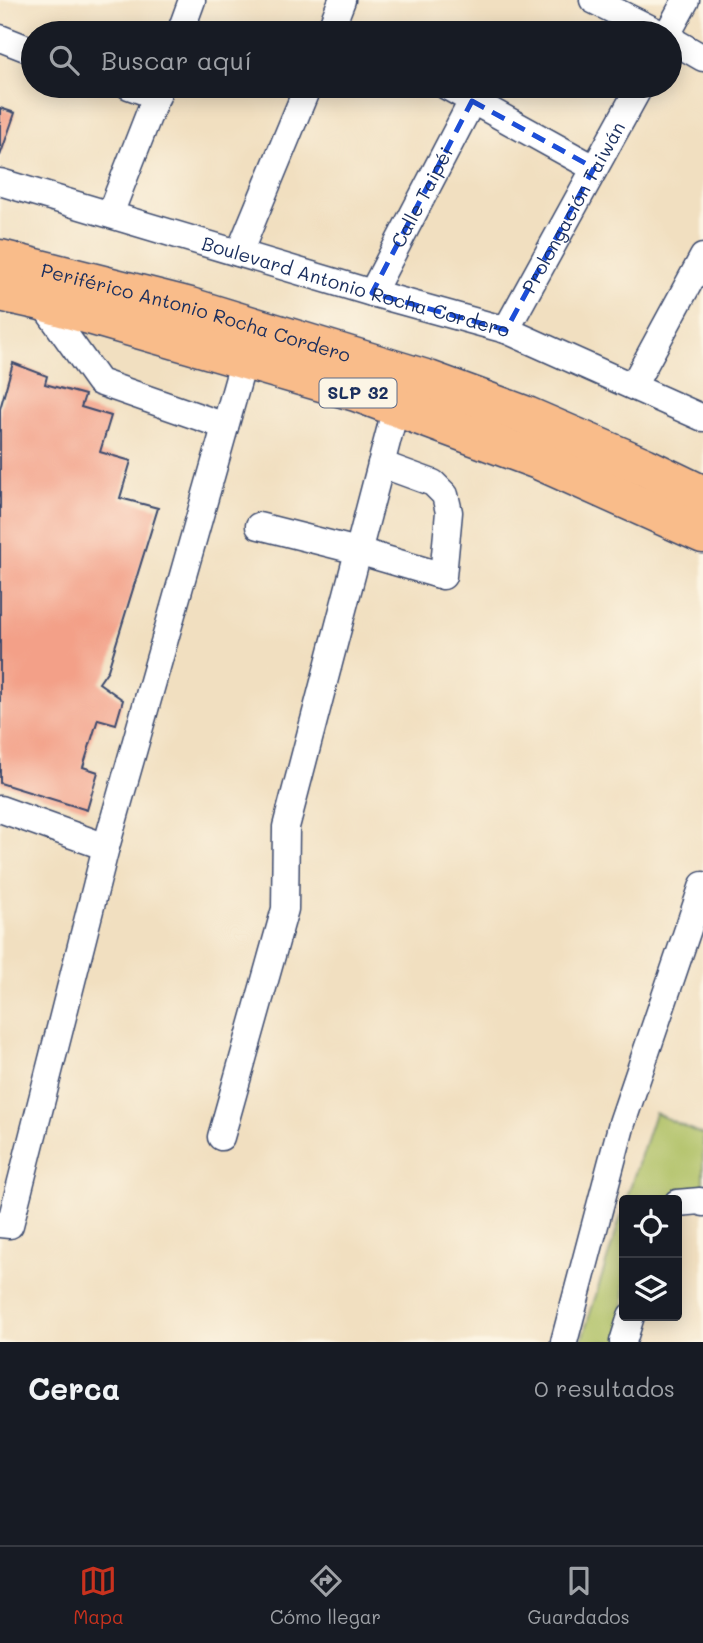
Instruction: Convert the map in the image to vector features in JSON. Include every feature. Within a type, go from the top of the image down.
[{"type":"highway","name":"Periférico Antonio Rocha Cordero","points":[[0,259],[190,307],[429,380],[527,416],[703,495]]},
{"type":"highway","name":"Periférico Antonio Rocha Cordero","points":[[0,292],[41,301],[356,392],[538,460],[703,534]]},
{"type":"street","points":[[184,21],[192,0]]},
{"type":"street","points":[[593,0],[635,21]]},
{"type":"street","points":[[675,21],[687,0]]},
{"type":"street","points":[[0,38],[21,46]]},
{"type":"street","points":[[682,46],[703,58]]},
{"type":"street","points":[[110,215],[155,98]]},
{"type":"street","points":[[239,253],[302,98]]},
{"type":"street","points":[[467,98],[594,168]]},
{"type":"street","name":"Prolongación Taiwán","points":[[506,330],[633,98]]},
{"type":"street","name":"Calle Taipéi","points":[[372,293],[472,101]]},
{"type":"street","name":"Boulevard Antonio Rocha Cordero","points":[[0,182],[372,293],[506,330],[703,418]]},
{"type":"street","points":[[633,386],[703,257]]},
{"type":"street","points":[[41,301],[99,382],[225,426]]},
{"type":"street","points":[[0,1224],[10,1225],[106,847],[244,360]]},
{"type":"street","points":[[221,1137],[285,909],[286,827],[396,407]]},
{"type":"street","points":[[259,526],[443,576],[449,512],[445,495],[433,483],[381,464]]},
{"type":"street","points":[[0,809],[106,847]]},
{"type":"street","points":[[564,1342],[622,1123],[703,885]]},
{"type":"street","points":[[682,1203],[703,1203]]},
{"type":"street","points":[[623,1342],[629,1321]]},
{"type":"highlighted area","points":[[472,101],[594,168],[506,330],[372,293]]},
{"type":"green space","points":[[655,1113],[703,1135],[703,1197],[682,1199],[682,1195],[628,1195]]},
{"type":"green space","points":[[619,1223],[619,1321],[623,1321],[619,1342],[581,1342]]},
{"type":"building","points":[[0,108],[15,113],[0,156]]},
{"type":"building","points":[[13,363],[47,376],[45,384],[85,395],[81,407],[111,416],[100,452],[131,461],[120,498],[158,508],[108,670],[99,683],[123,700],[116,724],[98,719],[83,767],[98,772],[87,810],[0,783],[0,409]]}]
